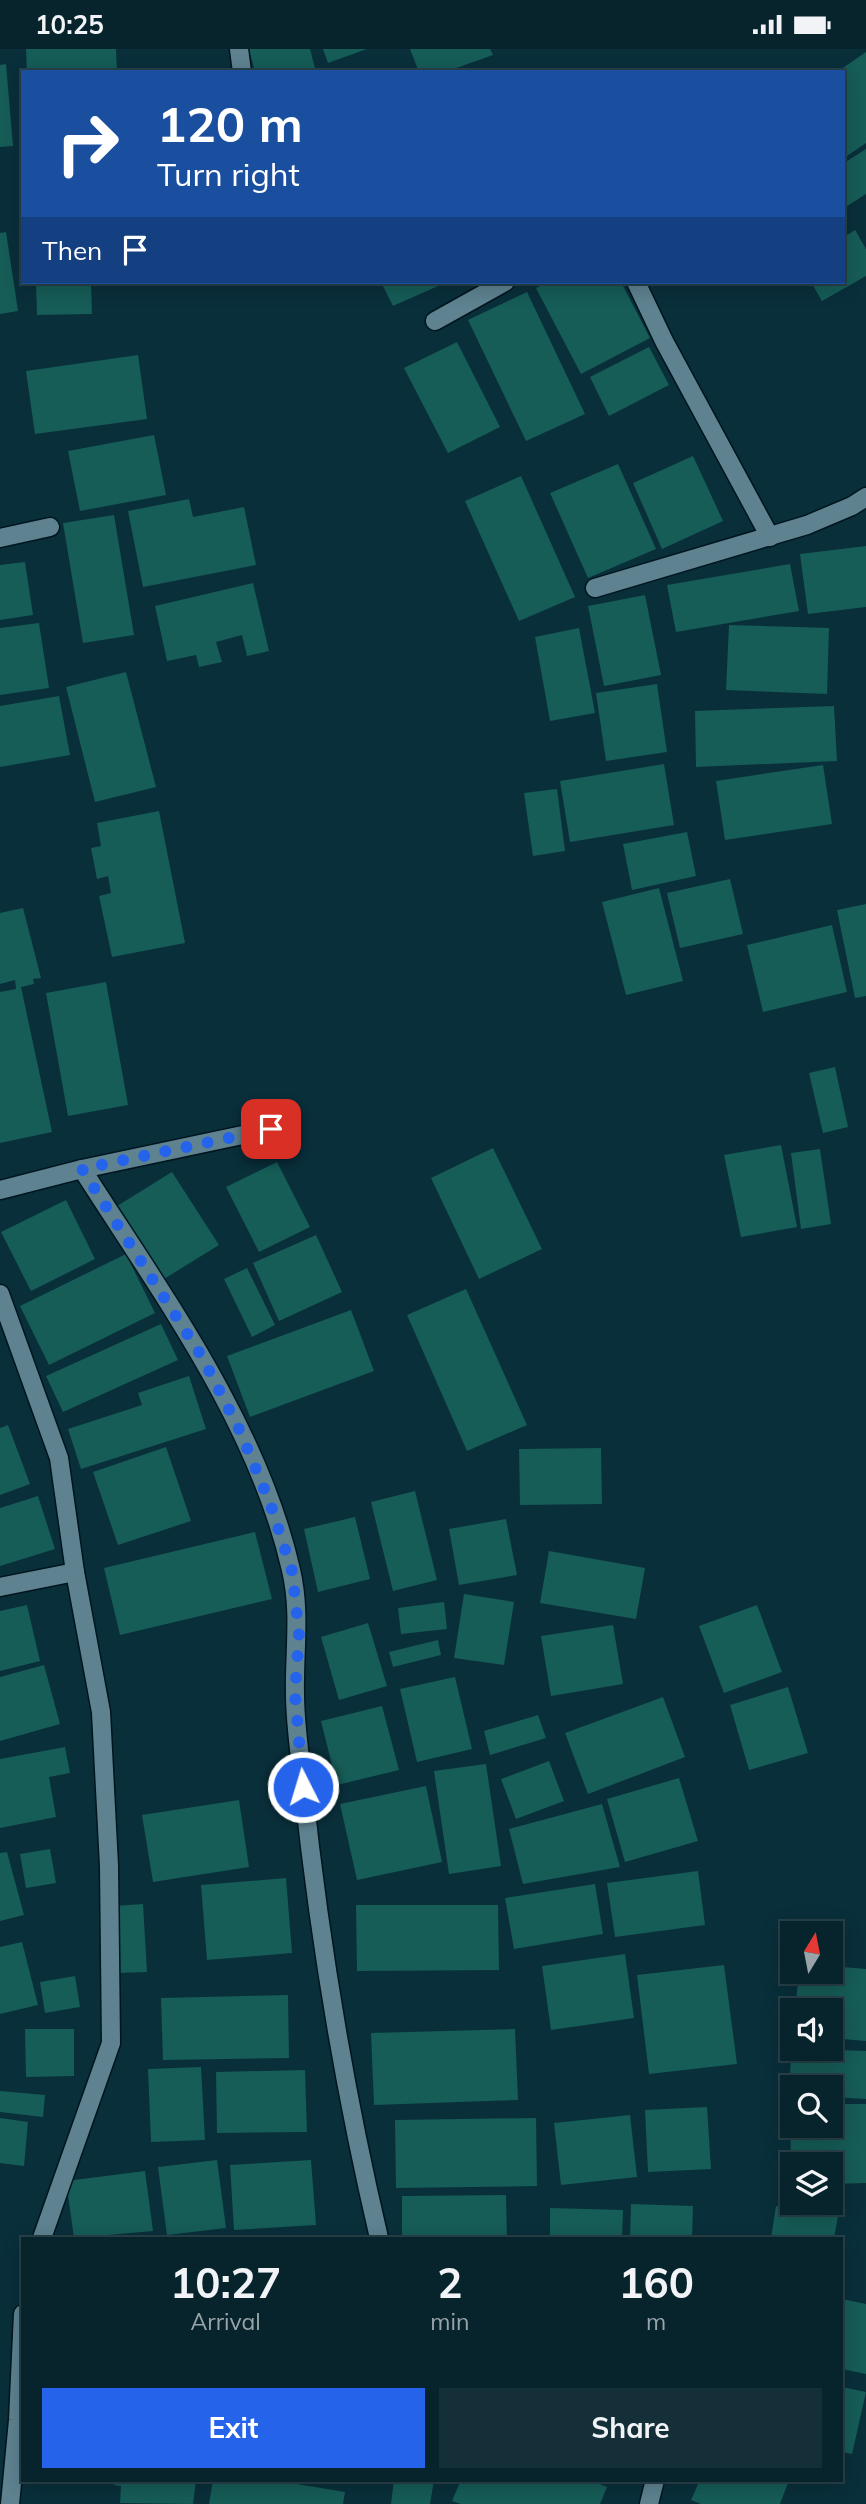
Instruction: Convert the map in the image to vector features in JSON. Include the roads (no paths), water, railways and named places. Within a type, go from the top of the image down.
[{"type":"street","points":[[239,49],[242,70]]},
{"type":"street","points":[[435,321],[501,284]]},
{"type":"street","points":[[637,284],[664,341],[771,537]]},
{"type":"street","points":[[595,588],[807,525],[852,506],[866,497]]},
{"type":"street","points":[[0,538],[50,527]]},
{"type":"street","points":[[0,1191],[82,1169],[271,1129]]},
{"type":"street","points":[[82,1169],[202,1357],[239,1429],[270,1503],[292,1571],[299,1633],[295,1694],[303,1787],[329,1979],[357,2142],[379,2237]]},
{"type":"street","points":[[0,1294],[59,1458],[75,1573],[101,1712],[109,1866],[111,2043],[42,2237]]},
{"type":"street","points":[[0,1587],[75,1573]]},
{"type":"street","points":[[10,2504],[21,2356]]},
{"type":"street","points":[[649,2504],[654,2482]]}]
